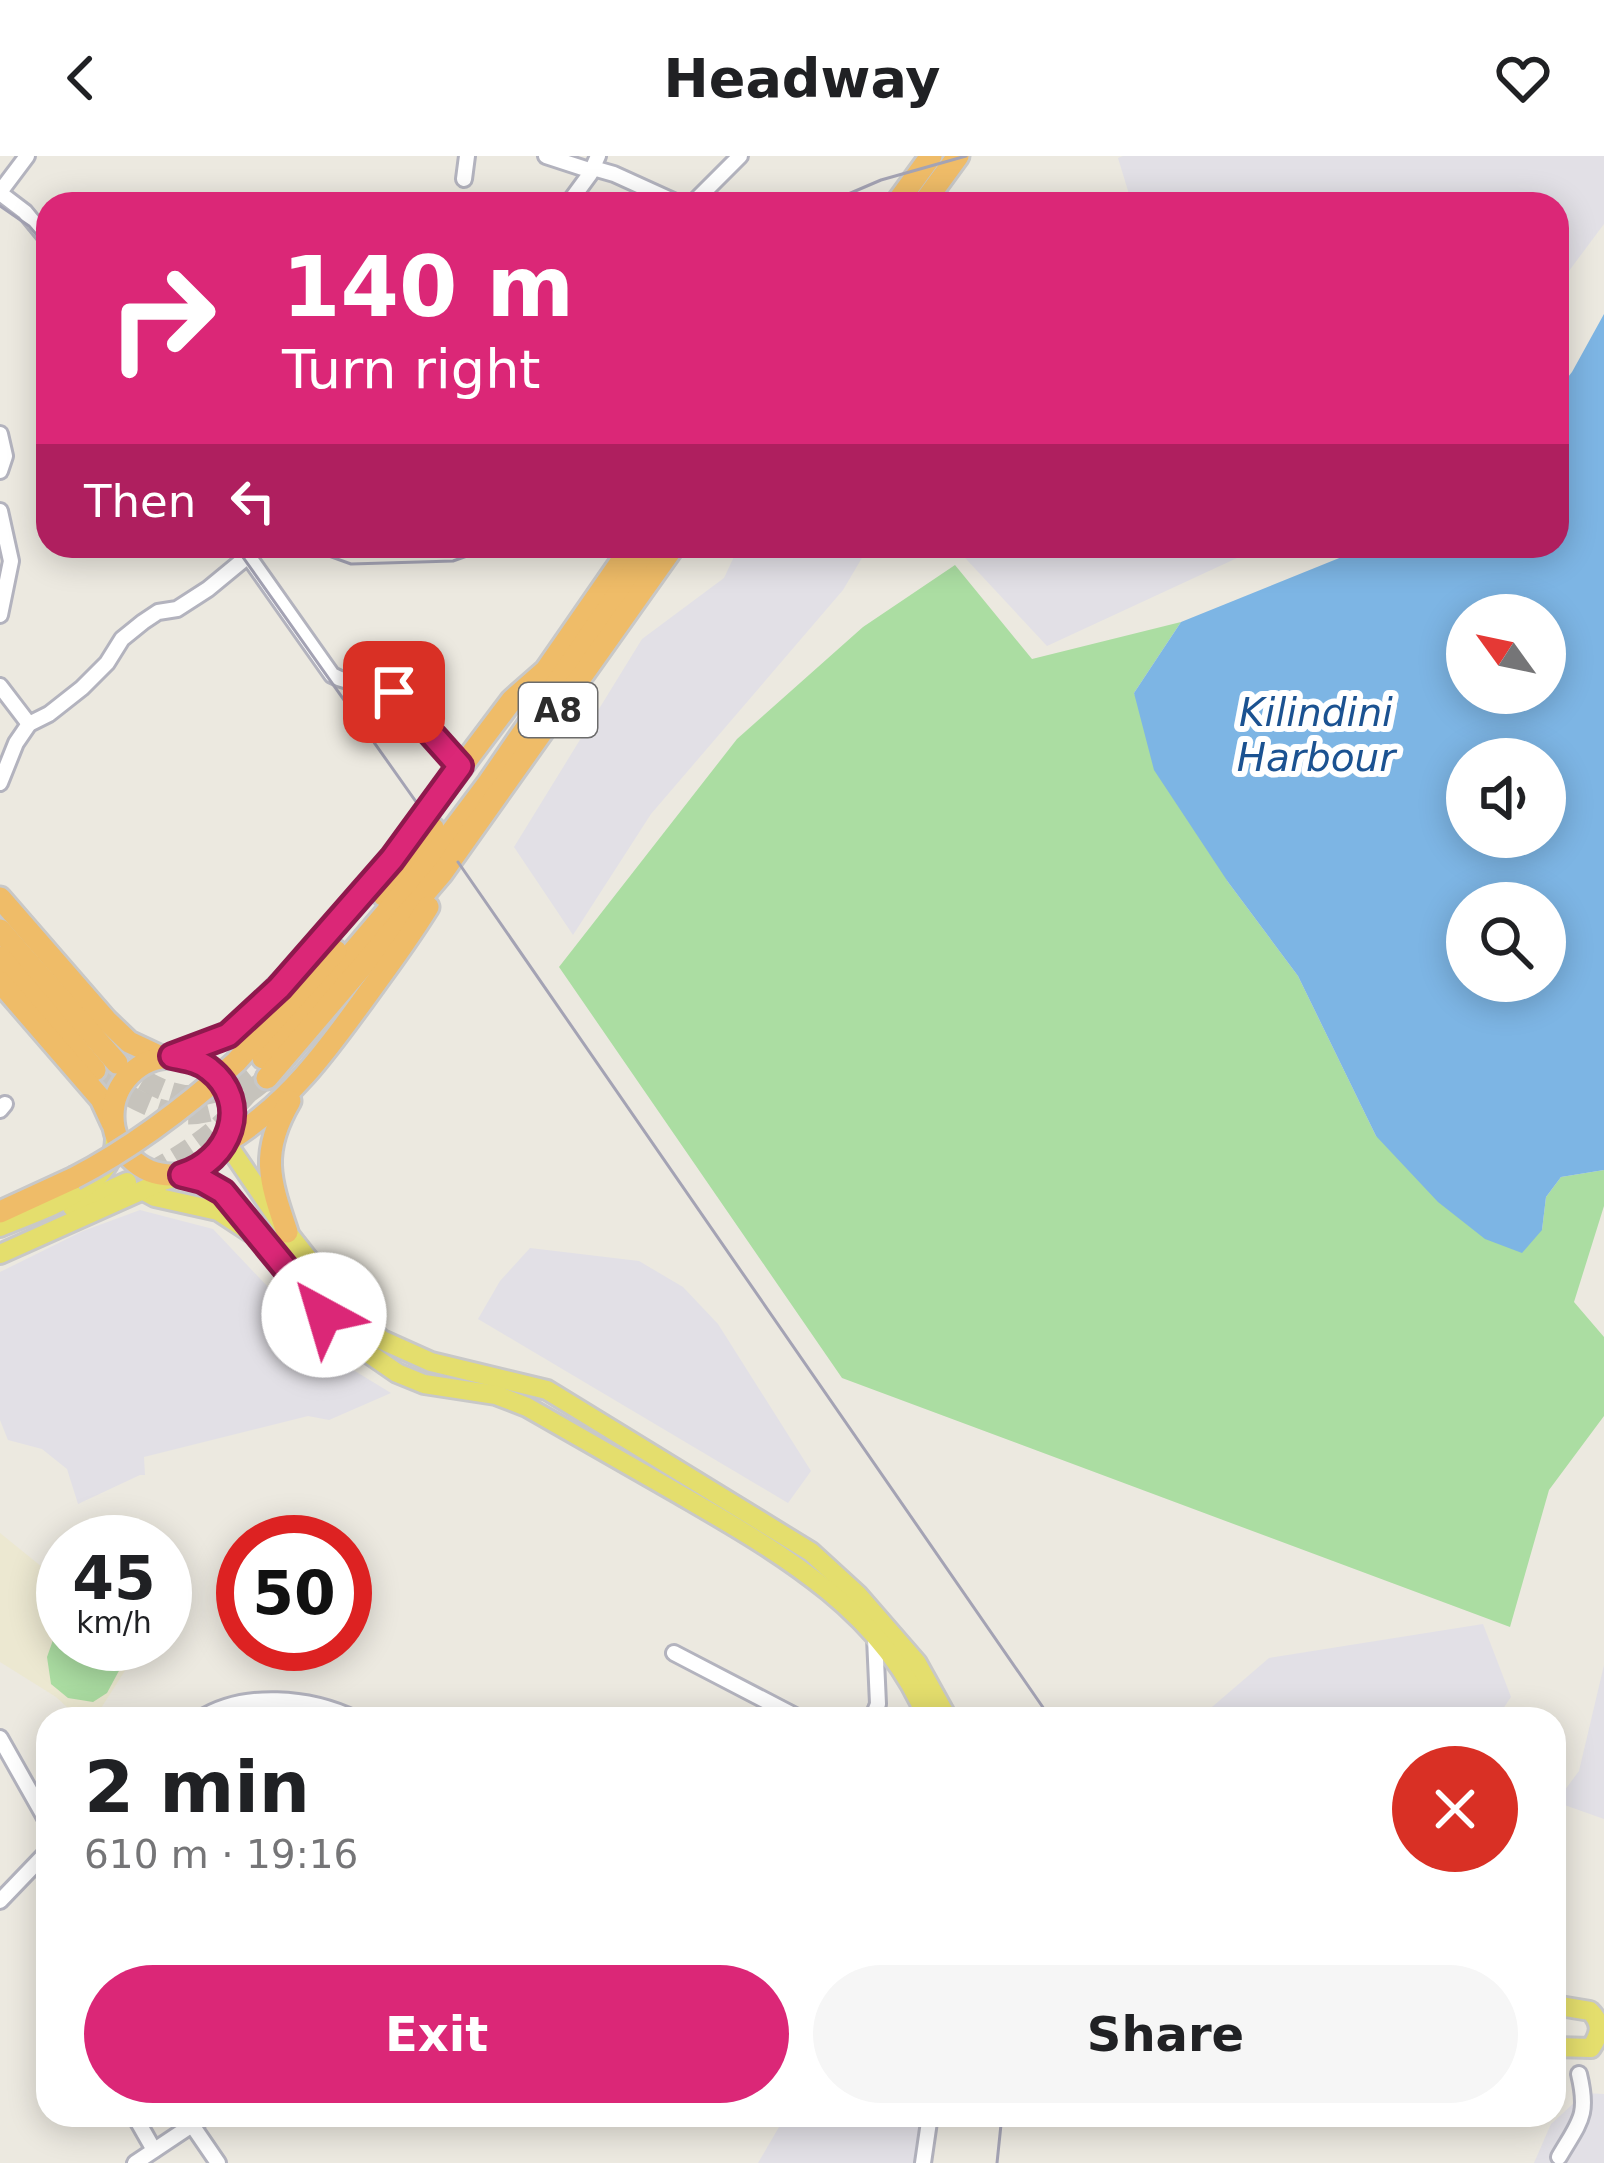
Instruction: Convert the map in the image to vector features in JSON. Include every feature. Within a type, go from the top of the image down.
[{"type":"highway","points":[[905,192],[931,156]]},
{"type":"highway","points":[[932,192],[958,156]]},
{"type":"highway","points":[[0,1212],[118,1155],[236,1062],[406,866],[624,558]]},
{"type":"highway","name":"A8","points":[[643,558],[489,782],[265,1068],[442,873],[665,558]]},
{"type":"highway","points":[[114,1130],[116,1097],[124,1081],[140,1066],[228,1035],[279,988],[392,859],[512,700],[546,670]]},
{"type":"highway","points":[[287,1232],[270,1181],[269,1150],[276,1124],[302,1080],[427,910],[442,873]]},
{"type":"highway","points":[[0,898],[129,1042],[166,1057],[191,1060],[222,1083],[230,1101],[226,1142]]},
{"type":"highway","points":[[0,930],[110,1071],[0,958]]},
{"type":"highway","points":[[0,982],[101,1099],[129,1157],[162,1175],[200,1169],[302,1080]]},
{"type":"main road","points":[[0,1227],[95,1181],[110,1163],[114,1130]]},
{"type":"main road","points":[[226,1142],[287,1232],[354,1316],[382,1340],[431,1362],[547,1390],[811,1552],[858,1595],[917,1663],[941,1707]]},
{"type":"main road","points":[[0,1239],[135,1186],[182,1175],[202,1180],[223,1192],[342,1335],[397,1373],[424,1384],[496,1395],[527,1407],[800,1567],[875,1638],[902,1671],[921,1707]]},
{"type":"main road","points":[[135,1186],[155,1197],[218,1211],[264,1240]]},
{"type":"main road","points":[[0,1254],[135,1186]]},
{"type":"main road","points":[[1566,2006],[1590,2011],[1600,2030],[1591,2048],[1566,2047]]},
{"type":"street","points":[[27,156],[0,192],[36,225]]},
{"type":"street","points":[[464,179],[467,156]]},
{"type":"street","points":[[545,156],[594,165],[654,192]]},
{"type":"street","points":[[704,192],[740,156]]},
{"type":"street","points":[[576,192],[594,165]]},
{"type":"street","points":[[0,434],[5,456],[0,471]]},
{"type":"street","points":[[0,511],[11,561],[0,615]]},
{"type":"street","points":[[0,782],[29,724],[82,688],[122,639],[143,622],[191,600],[237,558]]},
{"type":"street","points":[[250,558],[332,675],[394,692],[460,766]]},
{"type":"street","points":[[0,686],[29,724]]},
{"type":"street","points":[[875,1638],[877,1707]]},
{"type":"street","points":[[674,1653],[779,1707]]},
{"type":"street","points":[[226,1707],[281,1700],[317,1707]]},
{"type":"street","points":[[0,1738],[36,1802]]},
{"type":"street","points":[[0,1900],[36,1863]]},
{"type":"street","points":[[1559,2157],[1586,2101],[1580,2074]]},
{"type":"street","points":[[141,2127],[154,2150]]},
{"type":"street","points":[[135,2163],[189,2127]]},
{"type":"street","points":[[193,2127],[218,2163]]},
{"type":"street","points":[[923,2163],[928,2127]]},
{"type":"shaded area","points":[[1604,156],[1604,224],[1569,271],[1569,192],[1128,192],[1118,158]]},
{"type":"shaded area","points":[[733,558],[862,558],[843,590],[651,814],[573,935],[514,847],[642,639],[724,578]]},
{"type":"shaded area","points":[[965,558],[1237,558],[1047,646]]},
{"type":"shaded area","points":[[140,1210],[213,1229],[322,1351],[391,1393],[329,1420],[308,1416],[144,1457],[145,1475],[78,1504],[67,1469],[42,1449],[8,1440],[0,1420],[0,1272],[83,1231]]},
{"type":"shaded area","points":[[530,1248],[639,1261],[683,1287],[718,1324],[811,1471],[788,1503],[478,1319],[500,1281]]},
{"type":"shaded area","points":[[0,1533],[36,1562],[36,1671],[125,1671],[102,1707],[67,1707],[0,1662]]},
{"type":"shaded area","points":[[1483,1624],[1511,1697],[1504,1707],[1212,1707],[1269,1658]]},
{"type":"shaded area","points":[[1604,1665],[1604,1819],[1566,1806],[1566,1789],[1579,1771]]},
{"type":"shaded area","points":[[1585,2093],[1604,2094],[1604,2163],[1534,2163],[1550,2127],[1566,2127],[1566,2110]]},
{"type":"shaded area","points":[[779,2127],[918,2127],[914,2163],[758,2163]]},
{"type":"green space","points":[[955,565],[1032,659],[1181,622],[1134,693],[1228,882],[1298,976],[1376,1136],[1542,1230],[1546,1197],[1561,1177],[1604,1170],[1604,1206],[1574,1302],[1604,1337],[1604,1416],[1549,1490],[1510,1627],[842,1378],[559,967],[737,739],[863,627]]},
{"type":"green space","points":[[49,1671],[119,1671],[107,1693],[93,1702],[68,1698],[51,1684]]},
{"type":"water","name":"Kilindini Harbour","points":[[1604,314],[1604,1170],[1561,1177],[1546,1197],[1542,1230],[1522,1253],[1485,1239],[1438,1202],[1376,1136],[1298,976],[1154,770],[1134,693],[1181,622],[1339,558],[1569,558],[1569,376]]},
{"type":"tunnel","points":[[117,1063],[157,1087],[192,1096],[226,1087],[263,1058]]},
{"type":"tunnel","points":[[103,1080],[146,1104],[186,1114],[225,1106],[267,1078]]},
{"type":"tunnel","points":[[127,1182],[192,1145],[248,1095]]},
{"type":"railway","points":[[853,192],[966,156]]},
{"type":"railway","points":[[0,206],[36,234]]},
{"type":"railway","points":[[243,558],[424,813]]},
{"type":"railway","points":[[334,558],[351,564],[461,558]]},
{"type":"railway","points":[[458,862],[1043,1707]]},
{"type":"railway","points":[[997,2163],[1001,2127]]},
{"type":"route","points":[[324,1315],[223,1192],[182,1175],[200,1169],[226,1142],[230,1101],[209,1069],[172,1056],[228,1035],[279,988],[353,907],[460,766],[394,692]]}]
